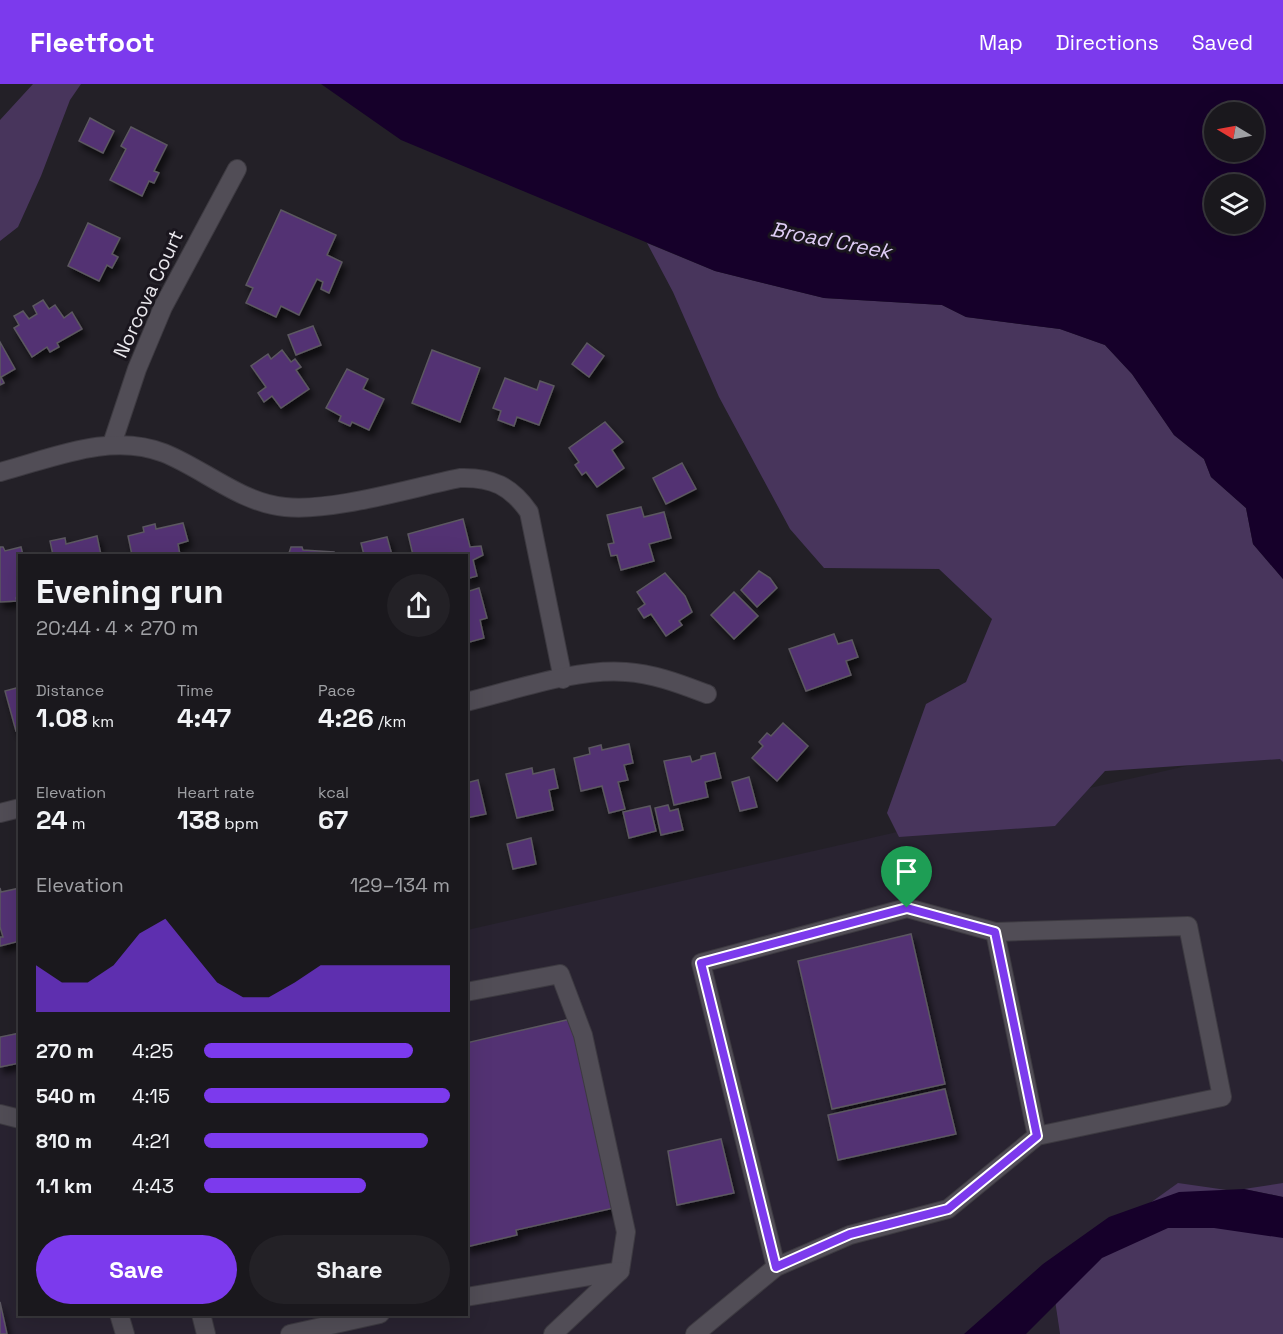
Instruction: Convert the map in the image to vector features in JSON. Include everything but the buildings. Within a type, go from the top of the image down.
[{"type":"street","name":"Norcova Court","points":[[112,444],[137,369],[164,306],[237,169]]},
{"type":"street","points":[[0,472],[112,444],[137,445],[164,453],[253,499],[283,507],[313,508],[460,478],[480,477],[501,483],[517,495],[529,512],[563,679]]},
{"type":"street","points":[[468,702],[599,672],[627,672],[663,678],[707,694]]},
{"type":"street","points":[[0,813],[18,808]]},
{"type":"street","points":[[696,1334],[776,1267],[850,1234],[948,1209],[1037,1136],[1222,1096],[1188,926],[995,932],[907,908],[701,963],[776,1267]]},
{"type":"street","points":[[995,932],[1037,1136]]},
{"type":"street","points":[[468,992],[560,975],[583,1035],[626,1232],[620,1271],[553,1334]]},
{"type":"street","points":[[0,1114],[18,1118]]},
{"type":"street","points":[[468,1297],[620,1271]]},
{"type":"street","points":[[120,1316],[125,1334]]},
{"type":"street","points":[[202,1316],[206,1334]]},
{"type":"street","points":[[290,1334],[371,1316]]},
{"type":"shaded area","points":[[33,84],[81,84],[70,100],[41,176],[18,227],[0,241],[0,120]]},
{"type":"shaded area","points":[[647,243],[715,271],[824,298],[942,305],[966,317],[1060,329],[1105,345],[1132,374],[1174,435],[1204,459],[1211,477],[1246,508],[1253,544],[1283,579],[1283,762],[1280,759],[1105,771],[1055,826],[899,837],[887,813],[926,704],[966,682],[992,619],[939,569],[824,568],[790,529],[719,397],[673,292]]},
{"type":"shaded area","points":[[1283,744],[1283,1198],[1051,1274],[1060,1334],[0,1334],[0,1037],[18,1032],[18,1316],[468,1316],[468,930]]},
{"type":"shaded area","points":[[1178,1183],[1283,1198],[1283,1334],[1060,1334],[1051,1274]]},
{"type":"shaded area","points":[[1283,1183],[1283,1197],[1244,1189]]},
{"type":"water","name":"Broad Creek","points":[[321,84],[1283,84],[1283,579],[1253,544],[1246,508],[1211,477],[1204,459],[1174,435],[1132,374],[1105,345],[1060,329],[966,317],[942,305],[824,298],[715,271],[401,140]]},
{"type":"water","points":[[1244,1189],[1283,1197],[1283,1238],[1214,1228],[1168,1228],[1102,1258],[1026,1334],[964,1334],[1043,1264],[1109,1217],[1179,1192]]},
{"type":"route","points":[[907,908],[995,932],[1037,1136],[948,1209],[850,1234],[776,1267],[701,963],[907,908]]}]
